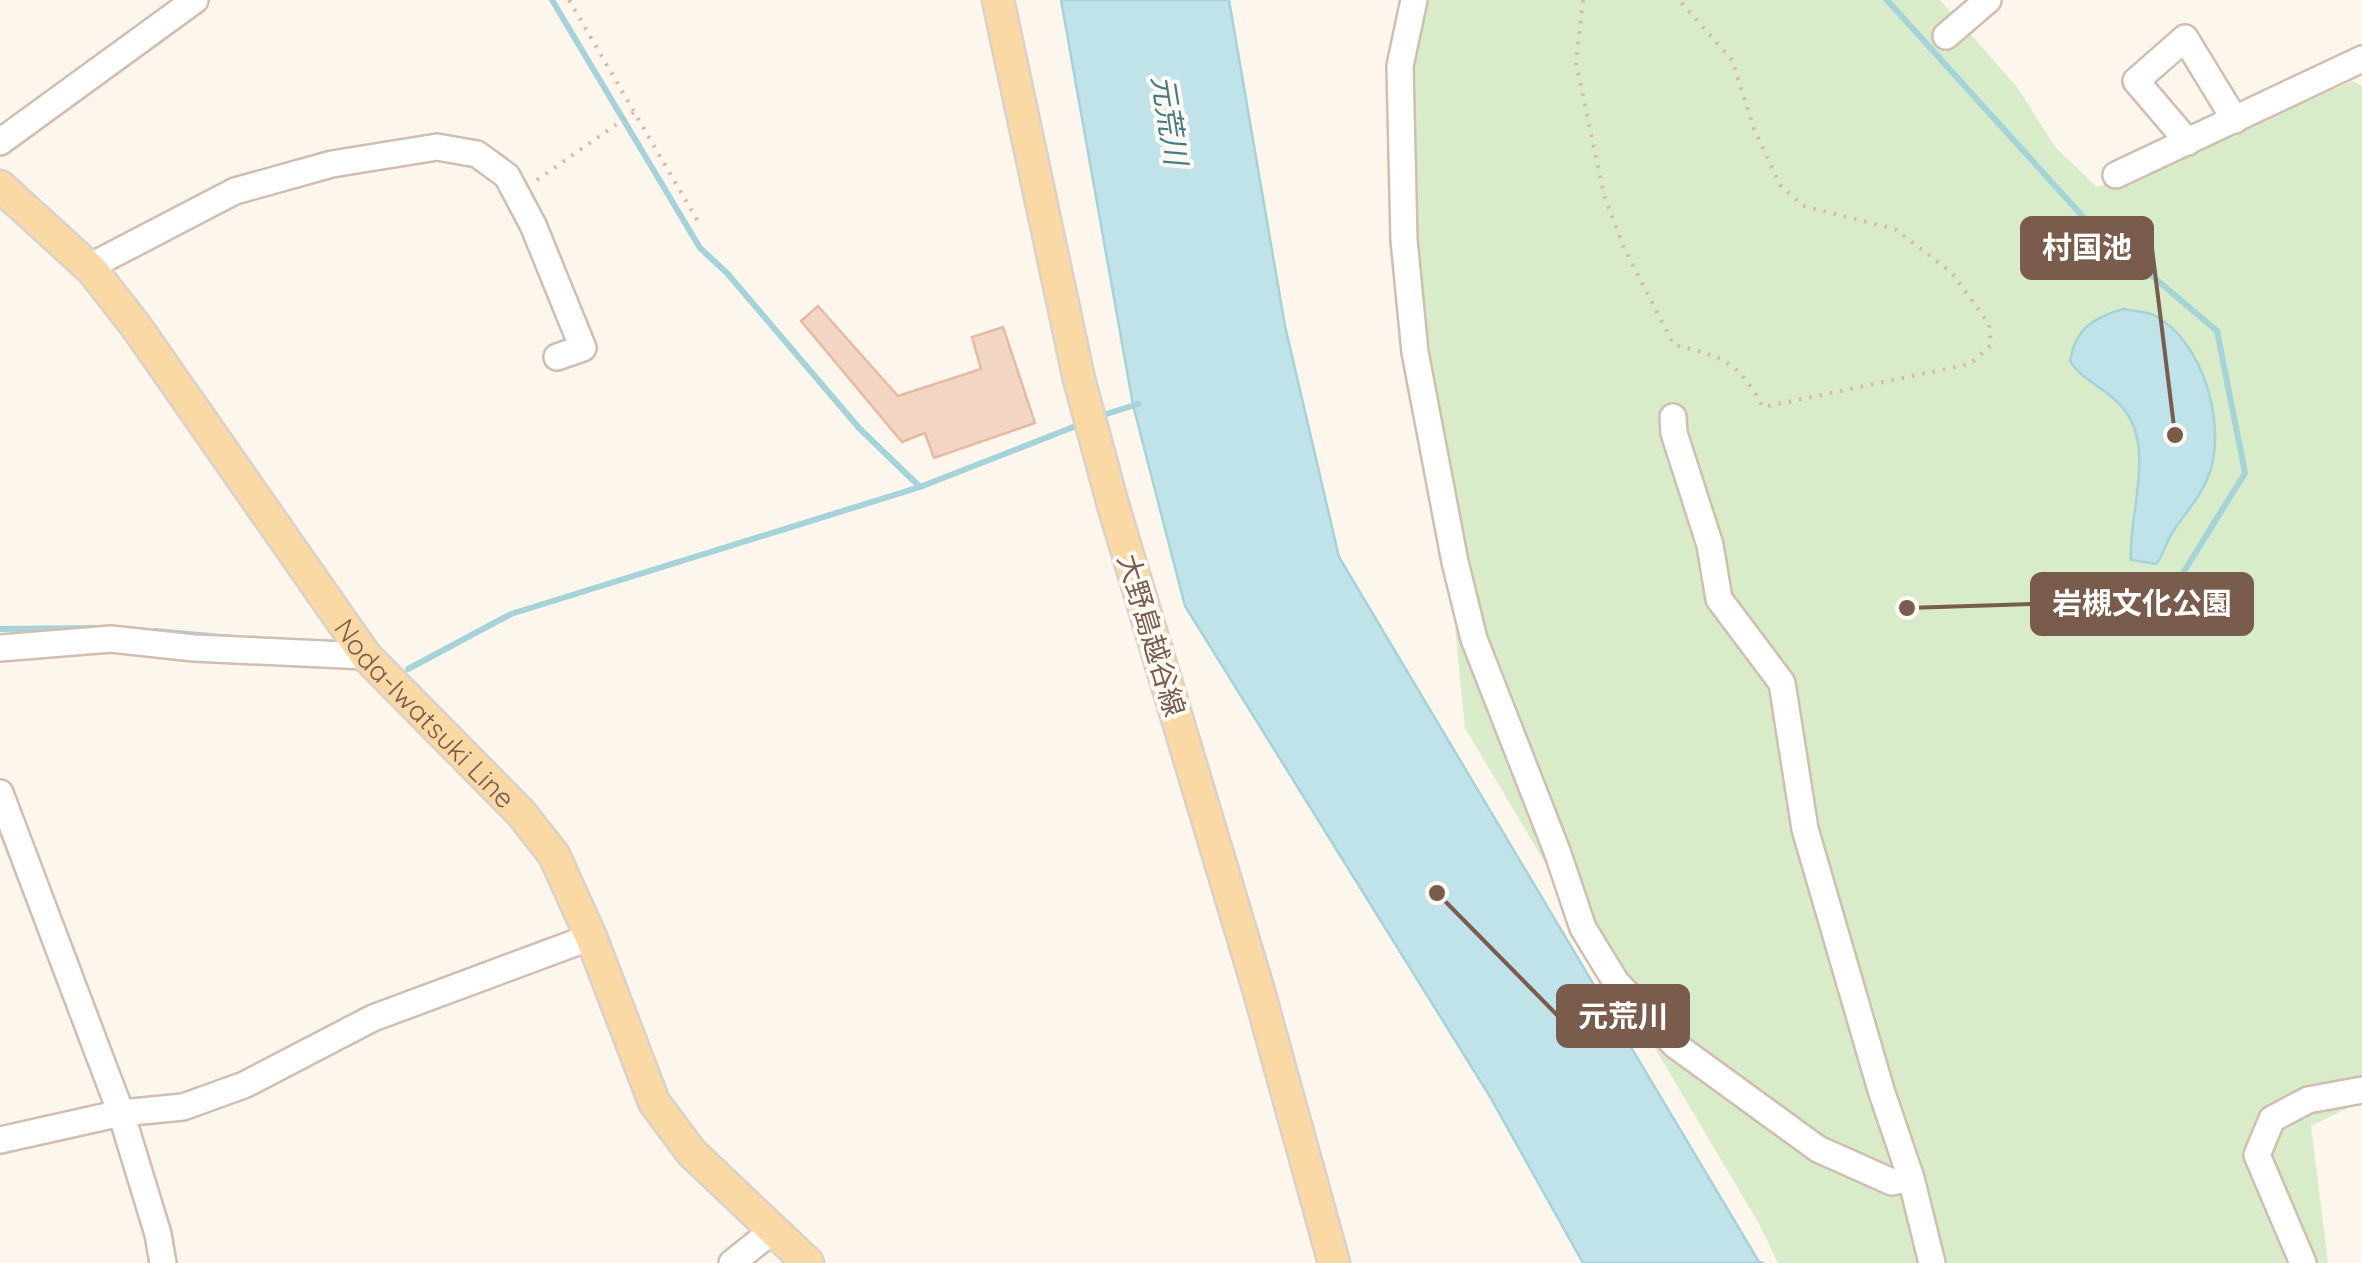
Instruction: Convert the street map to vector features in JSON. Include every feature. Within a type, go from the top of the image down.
[{"type":"main road","name":"大野島越谷線","points":[[998,0],[1080,380],[1113,505],[1258,988],[1334,1263]]},
{"type":"main road","name":"Noda-Iwatsuki Line","points":[[0,186],[89,267],[136,325],[366,656],[521,813],[554,855],[591,938],[654,1102],[691,1152],[808,1263]]},
{"type":"street","points":[[0,142],[195,0]]},
{"type":"street","points":[[1414,0],[1400,66],[1404,240],[1415,352],[1474,640],[1583,928],[1616,982],[1675,1045],[1818,1149],[1892,1182],[1911,1178]]},
{"type":"street","points":[[1946,36],[1988,0]]},
{"type":"street","points":[[2188,142],[2136,80],[2185,38],[2235,120]]},
{"type":"street","points":[[2116,175],[2362,59]]},
{"type":"street","points":[[89,267],[235,191],[332,164],[437,147],[478,154],[507,176],[533,224],[583,348],[557,357]]},
{"type":"street","points":[[1673,417],[1674,433],[1710,544],[1719,599],[1782,683],[1805,829],[1881,1090],[1911,1178],[1932,1263]]},
{"type":"street","points":[[0,648],[112,640],[366,656]]},
{"type":"street","points":[[0,793],[121,1113],[158,1234],[163,1263]]},
{"type":"street","points":[[0,1140],[121,1113],[182,1106],[244,1085],[374,1018],[591,938]]},
{"type":"street","points":[[2303,1263],[2257,1155],[2272,1119],[2308,1100],[2362,1090]]},
{"type":"street","points":[[732,1263],[772,1231]]},
{"type":"path","points":[[570,0],[700,225]]},
{"type":"path","points":[[1583,0],[1576,63],[1604,196],[1624,248],[1674,345],[1718,355],[1749,382],[1763,406],[1970,364],[1991,345],[1988,324],[1952,273],[1895,229],[1803,206],[1780,185],[1754,129],[1732,60],[1679,0]]},
{"type":"path","points":[[517,195],[634,112]]},
{"type":"green space","points":[[1424,0],[1940,0],[2017,87],[2056,148],[2097,187],[2215,142],[2353,81],[2362,86],[2362,1101],[2311,1126],[2328,1263],[1778,1263],[1758,1222],[1465,728],[1405,121]]},
{"type":"water","points":[[1061,0],[1229,0],[1285,326],[1339,557],[1759,1262],[1764,1263],[1583,1263],[1489,1095],[1185,606],[1133,405]]},
{"type":"water","points":[[2123,309],[2154,315],[2186,343],[2206,384],[2215,430],[2210,472],[2203,488],[2171,534],[2156,564],[2131,560],[2139,461],[2132,423],[2116,400],[2070,361],[2081,332],[2103,316]]},
{"type":"building","points":[[818,306],[898,396],[981,369],[972,337],[1003,327],[1035,423],[934,458],[925,433],[902,442],[801,321]]},
{"type":"waterway","points":[[552,0],[700,248],[727,273],[859,428],[920,487]]},
{"type":"waterway","points":[[1887,0],[2085,219],[2217,331],[2245,473],[2183,573]]},
{"type":"waterway","points":[[1097,417],[1138,404]]},
{"type":"waterway","points":[[408,669],[511,614],[920,487],[1081,424]]},
{"type":"waterway","points":[[0,629],[99,628]]},
{"type":"waterway","points":[[156,631],[233,638]]},
{"type":"place","name":"村国池","points":[[2175,435]]},
{"type":"place","name":"岩槻文化公園","points":[[1907,608]]},
{"type":"place","name":"元荒川","points":[[1437,893]]}]
